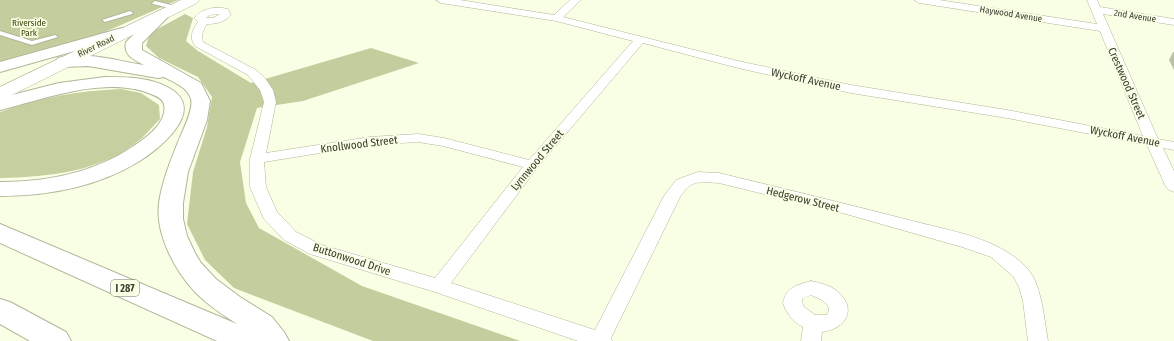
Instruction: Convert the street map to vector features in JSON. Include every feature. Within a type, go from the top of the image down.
[{"type":"highway","points":[[158,9],[134,42],[133,48],[139,56],[195,87],[201,101],[197,120],[177,172],[173,189],[171,219],[175,236],[192,270],[206,286],[230,305],[262,325],[274,341]]},
{"type":"highway","points":[[0,67],[122,33]]},
{"type":"highway","points":[[64,62],[88,61],[173,75]]},
{"type":"highway","points":[[0,104],[27,96],[74,86],[94,83],[124,83],[145,86],[158,90],[167,95],[173,102],[174,109],[172,118],[158,138],[138,152],[110,167],[58,184],[32,188],[0,189]]},
{"type":"highway","name":"I 287","points":[[0,234],[247,341]]},
{"type":"highway","points":[[0,310],[56,341]]},
{"type":"street","name":"River Road","points":[[0,94],[122,33],[158,9],[177,8],[192,0]]},
{"type":"street","name":"Wyckoff Avenue","points":[[441,0],[556,18],[738,64],[851,89],[1007,114],[1174,146]]},
{"type":"street","points":[[556,18],[576,0]]},
{"type":"street","name":"Haywood Avenue","points":[[919,0],[1103,28]]},
{"type":"street","name":"Crestwood Street","points":[[1095,5],[1103,28],[1152,141],[1174,187]]},
{"type":"street","name":"2nd Avenue","points":[[1095,5],[1174,22]]},
{"type":"street","name":"Buttonwood Drive","points":[[204,21],[196,34],[196,39],[200,44],[255,75],[264,83],[269,93],[269,108],[257,159],[258,187],[270,215],[290,236],[316,250],[439,286],[601,341]]},
{"type":"street","name":"Lynnwood Street","points":[[439,286],[532,165],[641,39]]},
{"type":"street","name":"Knollwood Street","points":[[257,159],[370,141],[418,138],[444,142],[532,165]]},
{"type":"street","name":"Hedgerow Street","points":[[601,341],[672,196],[681,183],[698,177],[719,178],[847,209],[967,242],[997,253],[1020,272],[1028,287],[1032,301],[1038,341]]},
{"type":"lane","points":[[105,20],[130,13]]},
{"type":"lane","points":[[0,33],[36,43],[55,37]]},
{"type":"green space","name":"Riverside Park","points":[[0,0],[178,0],[98,35],[0,64]]},
{"type":"green space","points":[[185,14],[193,18],[186,41],[198,51],[251,83],[371,48],[419,63],[303,101],[257,108],[240,162],[246,203],[259,228],[362,286],[520,341],[373,341],[234,288],[205,260],[187,224],[193,172],[207,127],[212,97],[198,77],[159,58],[146,46],[150,33]]},
{"type":"green space","points":[[123,23],[97,35],[0,63],[0,58],[32,51]]},
{"type":"green space","points":[[121,89],[141,93],[159,105],[160,119],[143,137],[128,149],[94,165],[75,170],[38,176],[0,178],[0,112],[30,102],[59,96],[89,91]]}]
